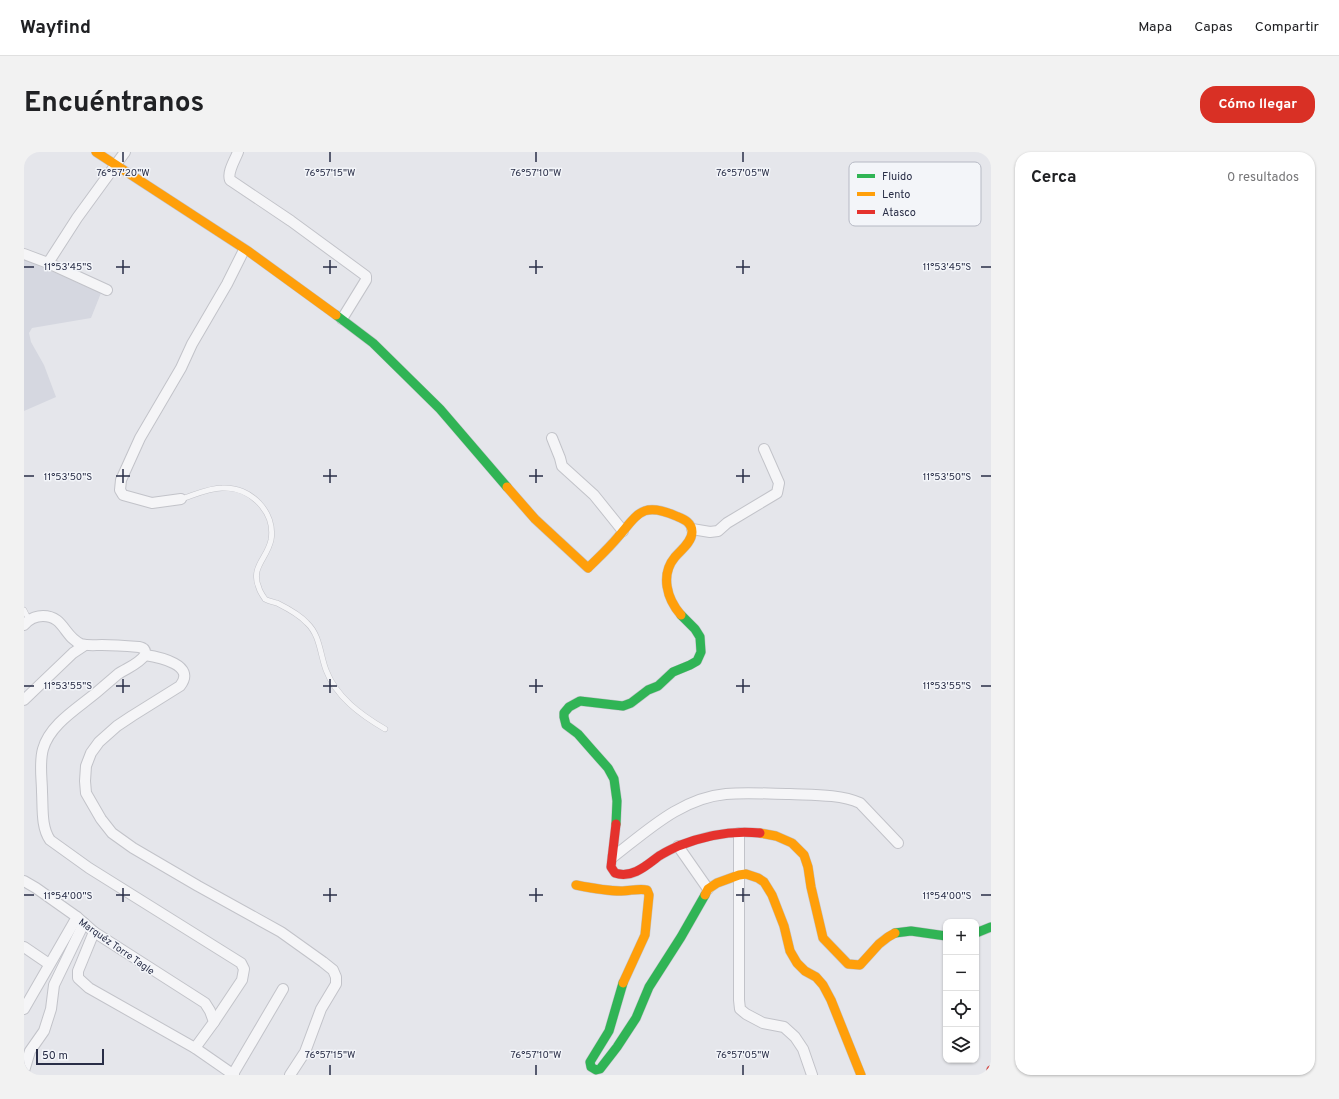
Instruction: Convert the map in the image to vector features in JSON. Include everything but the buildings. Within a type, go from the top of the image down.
[{"type":"street","points":[[96,152],[296,285],[373,343],[440,409],[535,519],[588,568],[639,513],[644,510],[657,509],[686,520],[692,529],[692,537],[670,563],[666,575],[666,586],[673,604],[680,614],[692,624],[699,634],[702,646],[699,658],[695,662],[670,674],[659,686],[648,690],[636,701],[630,704],[623,706],[576,701],[569,706],[564,713],[567,726],[578,734],[605,764],[612,774],[615,783],[617,796],[616,840],[611,868],[616,873],[624,875],[629,874],[646,866],[664,853],[678,846],[709,836],[739,833],[756,833],[779,836],[790,841],[801,851],[808,863],[823,938],[846,962],[857,966],[863,963],[879,944],[900,932],[906,931],[943,936]]},
{"type":"street","points":[[48,263],[77,218],[125,152]]},
{"type":"street","points":[[238,152],[228,177],[230,180],[291,221],[366,276],[366,280],[342,319]]},
{"type":"street","points":[[181,499],[152,503],[128,497],[123,495],[120,490],[121,480],[140,438],[181,368],[192,344],[227,284],[244,250]]},
{"type":"street","points":[[24,254],[48,263],[107,290]]},
{"type":"street","points":[[552,438],[562,466],[594,495],[623,531]]},
{"type":"street","points":[[692,529],[710,532],[718,531],[777,493],[779,483],[764,449]]},
{"type":"street","points":[[26,622],[39,616],[54,618],[58,620],[72,638],[85,645],[142,647],[145,650],[145,655],[141,660],[118,674],[70,713],[48,738],[42,757],[45,827],[50,840],[89,868],[242,963],[244,969],[242,980],[195,1048]]},
{"type":"street","points":[[24,700],[73,653],[85,645]]},
{"type":"street","points":[[145,655],[164,659],[180,666],[184,673],[182,683],[167,695],[122,723],[99,742],[91,753],[86,766],[84,781],[86,793],[101,819],[112,833],[133,848],[281,932],[333,970],[336,977],[336,984],[321,1009],[305,1052],[290,1075]]},
{"type":"street","points":[[612,857],[681,807],[700,799],[726,794],[816,795],[852,799],[860,803],[898,843]]},
{"type":"street","points":[[739,833],[740,1009],[746,1014],[763,1022],[784,1027],[795,1037],[803,1049],[812,1075]]},
{"type":"street","points":[[678,846],[708,889]]},
{"type":"street","points":[[576,886],[627,891],[644,888],[647,890],[649,895],[645,935],[622,986],[609,1031],[590,1062],[590,1068],[596,1070],[600,1069],[636,1018],[649,987],[681,937],[708,889],[717,883],[746,874],[758,878],[764,882],[772,895],[784,926],[790,951],[797,963],[805,971],[816,977],[823,985],[831,1000],[861,1075]]},
{"type":"street","name":"Marquéz Torre Tagle","points":[[24,881],[80,920],[94,932],[205,1003],[214,1022]]},
{"type":"street","points":[[24,1009],[49,964],[80,920]]},
{"type":"street","points":[[24,1071],[30,1051],[44,1031],[51,1009],[54,985],[80,920]]},
{"type":"street","points":[[979,932],[991,926]]},
{"type":"street","points":[[94,932],[78,971],[78,978],[89,988],[195,1048],[234,1074],[283,989]]},
{"type":"street","points":[[24,947],[49,964]]},
{"type":"street","points":[[990,1075],[991,1070]]},
{"type":"lane","points":[[181,499],[216,488],[228,488],[249,494],[260,504],[269,519],[271,532],[269,547],[257,570],[257,583],[262,594],[266,599],[289,610],[306,622],[314,632],[325,668],[339,693],[354,707],[385,730]]},
{"type":"lane","points":[[24,610],[26,622]]},
{"type":"shaded area","points":[[24,259],[101,293],[91,318],[32,328],[29,333],[31,342],[44,365],[56,397],[24,411]]},
{"type":"traffic: fast","points":[[336,315],[373,343],[440,409],[507,487]]},
{"type":"traffic: fast","points":[[616,824],[617,801],[614,779],[608,768],[578,734],[566,725],[564,713],[569,707],[580,701],[623,706],[631,703],[648,690],[658,686],[673,672],[697,661],[701,652],[700,637],[695,629],[681,615]]},
{"type":"traffic: fast","points":[[623,983],[609,1031],[590,1062],[591,1067],[596,1070],[600,1069],[617,1047],[636,1018],[649,987],[681,937],[705,895]]},
{"type":"traffic: fast","points":[[979,932],[991,927]]},
{"type":"traffic: fast","points":[[895,933],[911,931],[943,936]]},
{"type":"traffic: slow","points":[[96,152],[248,251],[336,315]]},
{"type":"traffic: slow","points":[[507,487],[535,519],[588,568],[611,545],[636,516],[642,512],[655,510],[665,512],[687,521],[692,529],[692,536],[670,564],[667,579],[667,587],[672,602],[681,615]]},
{"type":"traffic: slow","points":[[760,833],[776,836],[792,843],[804,855],[808,867],[823,938],[848,964],[860,965],[879,944],[895,933]]},
{"type":"traffic: slow","points":[[705,895],[708,889],[717,883],[739,875],[746,874],[758,878],[764,882],[772,895],[784,926],[790,951],[797,963],[805,971],[816,977],[823,985],[831,1000],[861,1075]]},
{"type":"traffic: slow","points":[[576,885],[624,891],[641,889],[647,890],[649,895],[645,935],[623,983]]},
{"type":"traffic: jam","points":[[616,824],[611,867],[615,873],[621,874],[633,873],[666,852],[698,839],[739,832],[760,833]]},
{"type":"traffic: jam","points":[[991,1070],[991,1075]]}]
